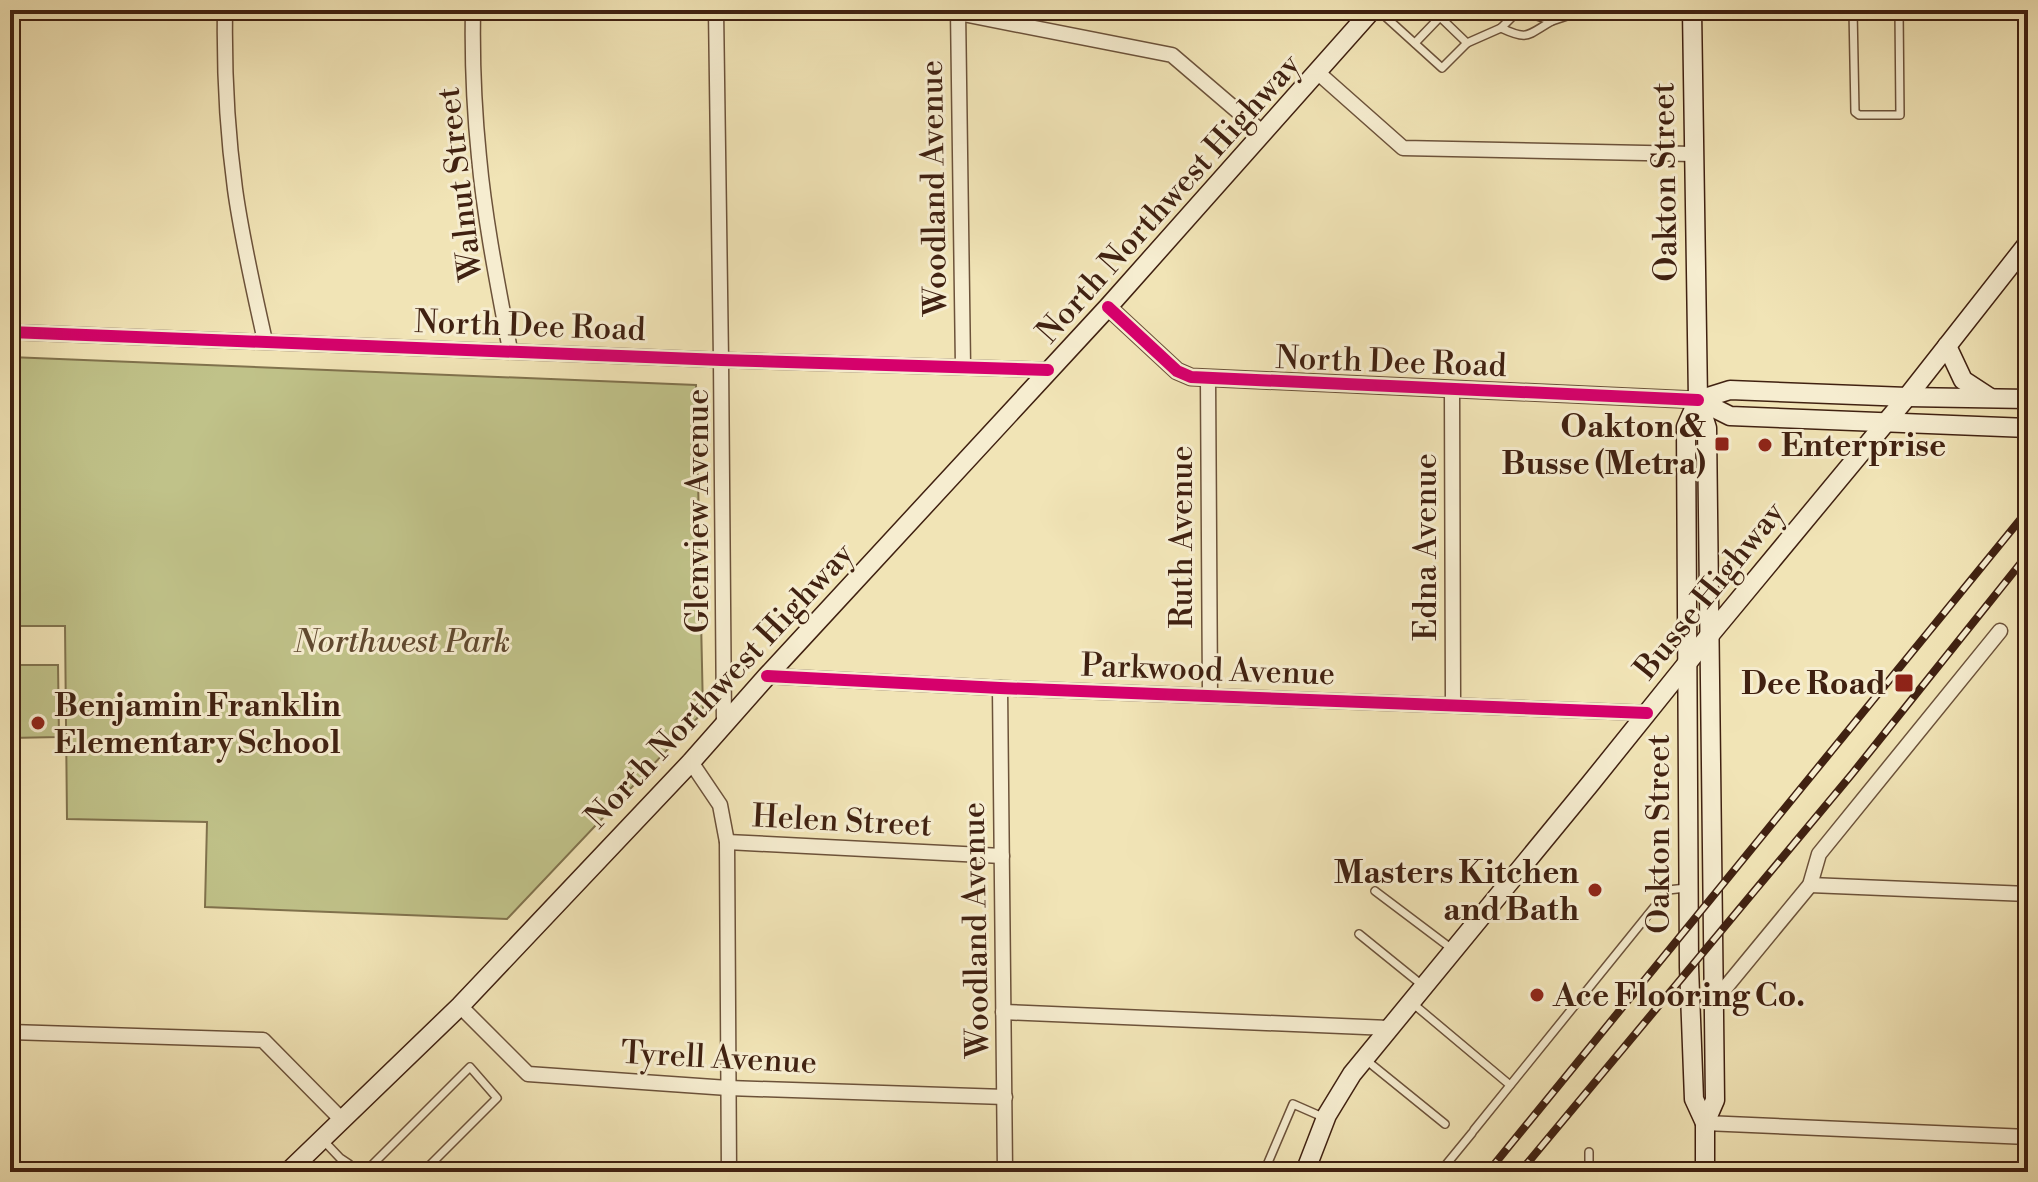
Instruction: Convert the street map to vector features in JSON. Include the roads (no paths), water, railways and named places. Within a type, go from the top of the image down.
[{"type":"main road","name":"North Northwest Highway","points":[[288,1172],[460,1006],[691,762],[1108,307],[1316,71],[1375,10]]},
{"type":"main road","name":"Oakton Street","points":[[1692,10],[1698,400],[1707,428],[1715,1100],[1705,1123],[1705,1172]]},
{"type":"main road","name":"Busse Highway","points":[[1311,1169],[1325,1118],[1364,1058],[1907,397],[2028,243]]},
{"type":"main road","points":[[1947,346],[1963,380],[1992,398]]},
{"type":"main road","name":"North Dee Road","points":[[1698,400],[1730,390],[2028,399]]},
{"type":"main road","name":"Oakton Street","points":[[1698,400],[1686,427],[1689,967],[1694,1099],[1705,1123]]},
{"type":"main road","name":"North Dee Road","points":[[1698,400],[1730,416],[2028,428]]},
{"type":"street","points":[[225,10],[226,94],[235,189],[265,341]]},
{"type":"street","name":"Walnut Street","points":[[473,10],[479,159],[510,350]]},
{"type":"street","name":"Glenview Avenue","points":[[716,10],[724,725]]},
{"type":"street","points":[[958,12],[1172,55],[1262,132]]},
{"type":"street","name":"Woodland Avenue","points":[[958,12],[963,366]]},
{"type":"street","points":[[1316,71],[1403,148],[1693,154]]},
{"type":"street","name":"North Dee Road","points":[[1108,307],[1177,371],[1191,377],[1698,400]]},
{"type":"street","points":[[10,317],[12,332]]},
{"type":"street","name":"North Dee Road","points":[[12,332],[1048,370]]},
{"type":"street","name":"Ruth Avenue","points":[[1208,379],[1210,695]]},
{"type":"street","name":"Edna Avenue","points":[[1452,390],[1453,704]]},
{"type":"street","points":[[1712,1004],[1810,885],[1819,854],[2000,631]]},
{"type":"street","name":"Parkwood Avenue","points":[[767,676],[1647,713]]},
{"type":"street","name":"Woodland Avenue","points":[[1000,688],[1005,1172]]},
{"type":"street","points":[[691,762],[720,805],[727,842],[729,1172]]},
{"type":"street","name":"Helen Street","points":[[727,842],[1002,856]]},
{"type":"street","points":[[1810,885],[2028,894]]},
{"type":"street","name":"Tyrell Avenue","points":[[460,1006],[528,1074],[728,1088],[1005,1097]]},
{"type":"street","points":[[1003,1012],[1389,1028]]},
{"type":"street","points":[[10,1032],[263,1040],[342,1120]]},
{"type":"street","points":[[1705,1123],[2028,1137]]},
{"type":"lane","points":[[1375,10],[1442,68],[1467,43],[1501,28],[1519,10]]},
{"type":"lane","points":[[1532,10],[1537,16],[1552,21]]},
{"type":"lane","points":[[1501,28],[1517,35],[1530,36],[1575,10]]},
{"type":"lane","points":[[1853,10],[1855,112],[1859,115],[1900,115],[1899,10]]},
{"type":"lane","points":[[1415,43],[1440,17],[1467,43]]},
{"type":"lane","points":[[1440,1172],[1668,890],[1689,888]]},
{"type":"lane","points":[[1375,891],[1453,950]]},
{"type":"lane","points":[[1359,934],[1424,986]]},
{"type":"lane","points":[[1411,1002],[1510,1085]]},
{"type":"lane","points":[[1364,1058],[1445,1124]]},
{"type":"lane","points":[[361,1165],[373,1169],[470,1067],[497,1098],[423,1172]]},
{"type":"lane","points":[[1264,1172],[1293,1104],[1325,1118]]},
{"type":"lane","points":[[322,1139],[349,1164]]},
{"type":"lane","points":[[1589,1152],[1589,1172]]},
{"type":"railway","points":[[1488,1172],[2028,510]]},
{"type":"railway","points":[[1520,1172],[1852,774],[2028,554]]},
{"type":"place","name":"Oakton & Busse (Metra)","points":[[1722,444]]},
{"type":"place","name":"Enterprise","points":[[1765,445]]},
{"type":"place","name":"Dee Road","points":[[1904,683]]},
{"type":"place","name":"Benjamin Franklin Elementary School","points":[[38,723]]},
{"type":"place","name":"Masters Kitchen and Bath","points":[[1595,890]]},
{"type":"place","name":"Ace Flooring Co.","points":[[1537,995]]},
{"type":"park label","name":"Northwest Park","points":[[402,641]]}]
